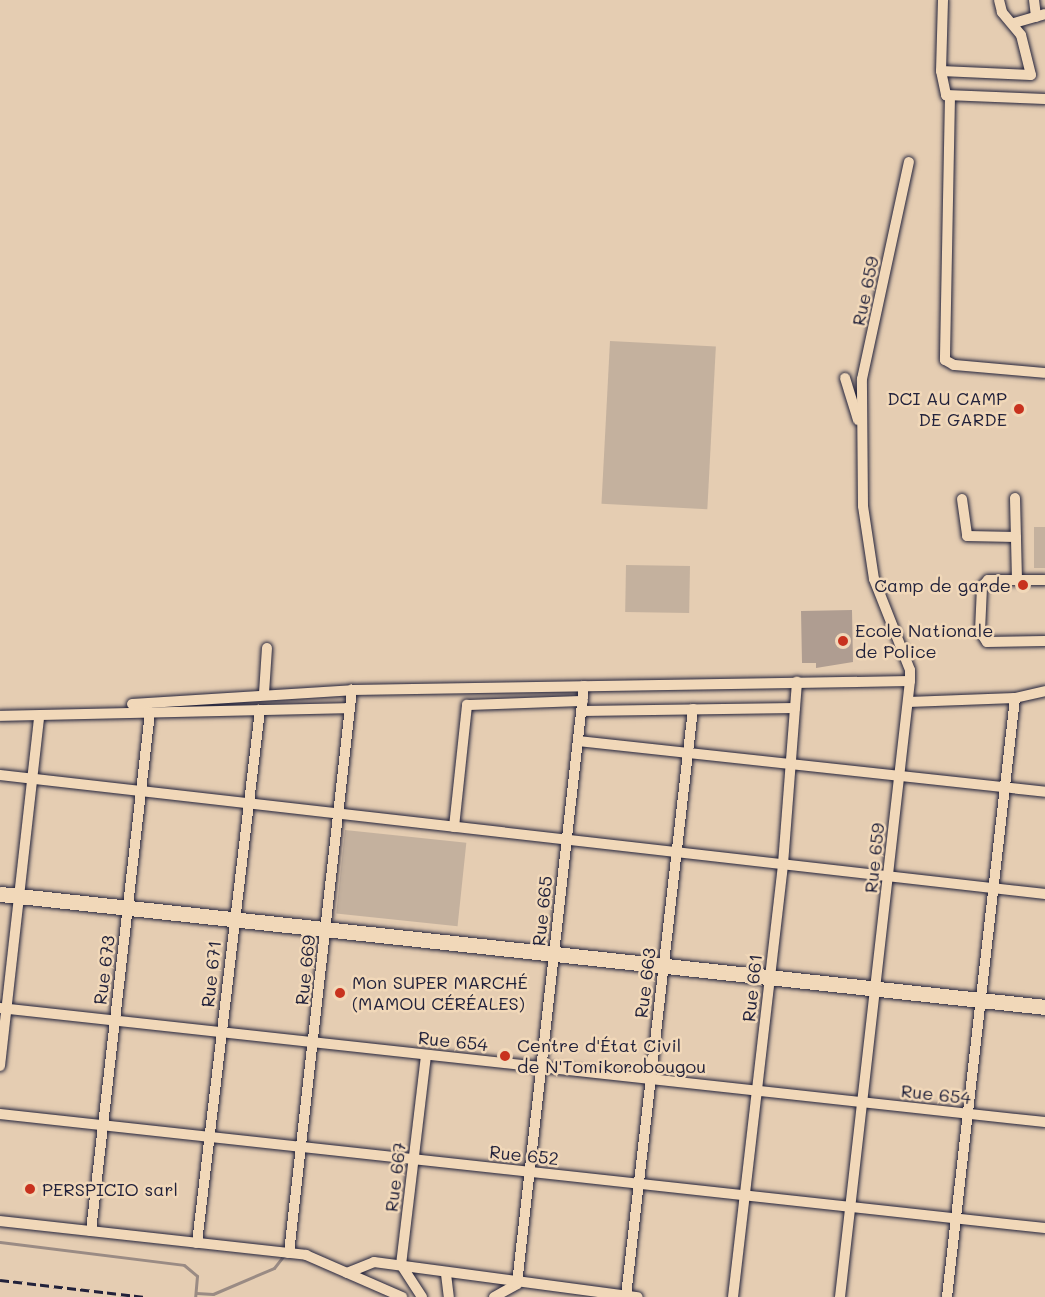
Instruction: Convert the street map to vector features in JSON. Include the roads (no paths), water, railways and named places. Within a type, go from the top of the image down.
[{"type":"street","points":[[943,0],[942,89],[950,96],[1045,99]]},
{"type":"street","points":[[941,71],[1031,75],[1014,23],[1002,12],[999,0]]},
{"type":"street","points":[[1014,23],[1041,15],[1034,0]]},
{"type":"street","points":[[950,96],[945,360],[954,365],[1045,374]]},
{"type":"street","name":"Rue 659","points":[[840,1297],[910,681],[910,670],[874,579],[863,506],[862,379],[909,162]]},
{"type":"street","name":"Rue 659","points":[[845,378],[861,428]]},
{"type":"street","points":[[1014,498],[1017,579]]},
{"type":"street","points":[[962,499],[967,536],[1016,537]]},
{"type":"street","points":[[1045,580],[992,578],[982,587],[982,638],[987,642],[1045,641]]},
{"type":"street","points":[[264,693],[267,648]]},
{"type":"street","points":[[132,704],[264,693],[352,690],[910,681]]},
{"type":"street","name":"Rue 661","points":[[734,1297],[783,864],[797,682]]},
{"type":"street","name":"Rue 665","points":[[517,1284],[584,686]]},
{"type":"street","name":"Rue 669","points":[[289,1253],[352,690]]},
{"type":"street","points":[[908,702],[1015,698],[1045,692]]},
{"type":"street","points":[[947,1297],[1015,698]]},
{"type":"street","points":[[454,826],[467,705],[693,709],[795,708]]},
{"type":"street","points":[[0,716],[39,718],[150,712],[351,708]]},
{"type":"street","name":"Rue 663","points":[[632,1296],[639,1184],[693,709]]},
{"type":"street","name":"Rue 671","points":[[197,1243],[260,710]]},
{"type":"street","name":"Rue 673","points":[[90,1231],[150,712]]},
{"type":"street","points":[[0,1065],[3,1008],[19,896],[39,718]]},
{"type":"street","points":[[578,741],[1045,792]]},
{"type":"street","points":[[0,775],[1045,894]]},
{"type":"street","points":[[0,894],[1045,1007]]},
{"type":"street","name":"Rue 654","points":[[3,1008],[1045,1122]]},
{"type":"street","name":"Rue 667","points":[[401,1265],[426,1054]]},
{"type":"street","name":"Rue 652","points":[[0,1114],[1045,1228]]},
{"type":"street","points":[[0,1221],[289,1253],[347,1272],[402,1297]]},
{"type":"street","points":[[347,1272],[374,1262],[517,1284],[632,1296]]},
{"type":"street","points":[[401,1265],[422,1297]]},
{"type":"street","points":[[446,1274],[449,1297]]},
{"type":"street","points":[[494,1297],[517,1284]]},
{"type":"waterway","points":[[0,1242],[184,1265],[197,1276],[195,1297]]},
{"type":"waterway","points":[[196,1293],[213,1294],[274,1268],[284,1255]]},
{"type":"railway","points":[[0,1280],[145,1297]]},
{"type":"place","name":"DCI AU CAMP DE GARDE","points":[[1019,409]]},
{"type":"place","name":"Camp de garde","points":[[1023,585]]},
{"type":"place","name":"Ecole Nationale de Police","points":[[843,641]]},
{"type":"place","name":"Mon SUPER MARCHÉ (MAMOU CÉRÉALES)","points":[[340,993]]},
{"type":"place","name":"Centre d'État Civil de N'Tomikorobougou","points":[[505,1056]]},
{"type":"place","name":"PERSPICIO sarl","points":[[30,1189]]}]
